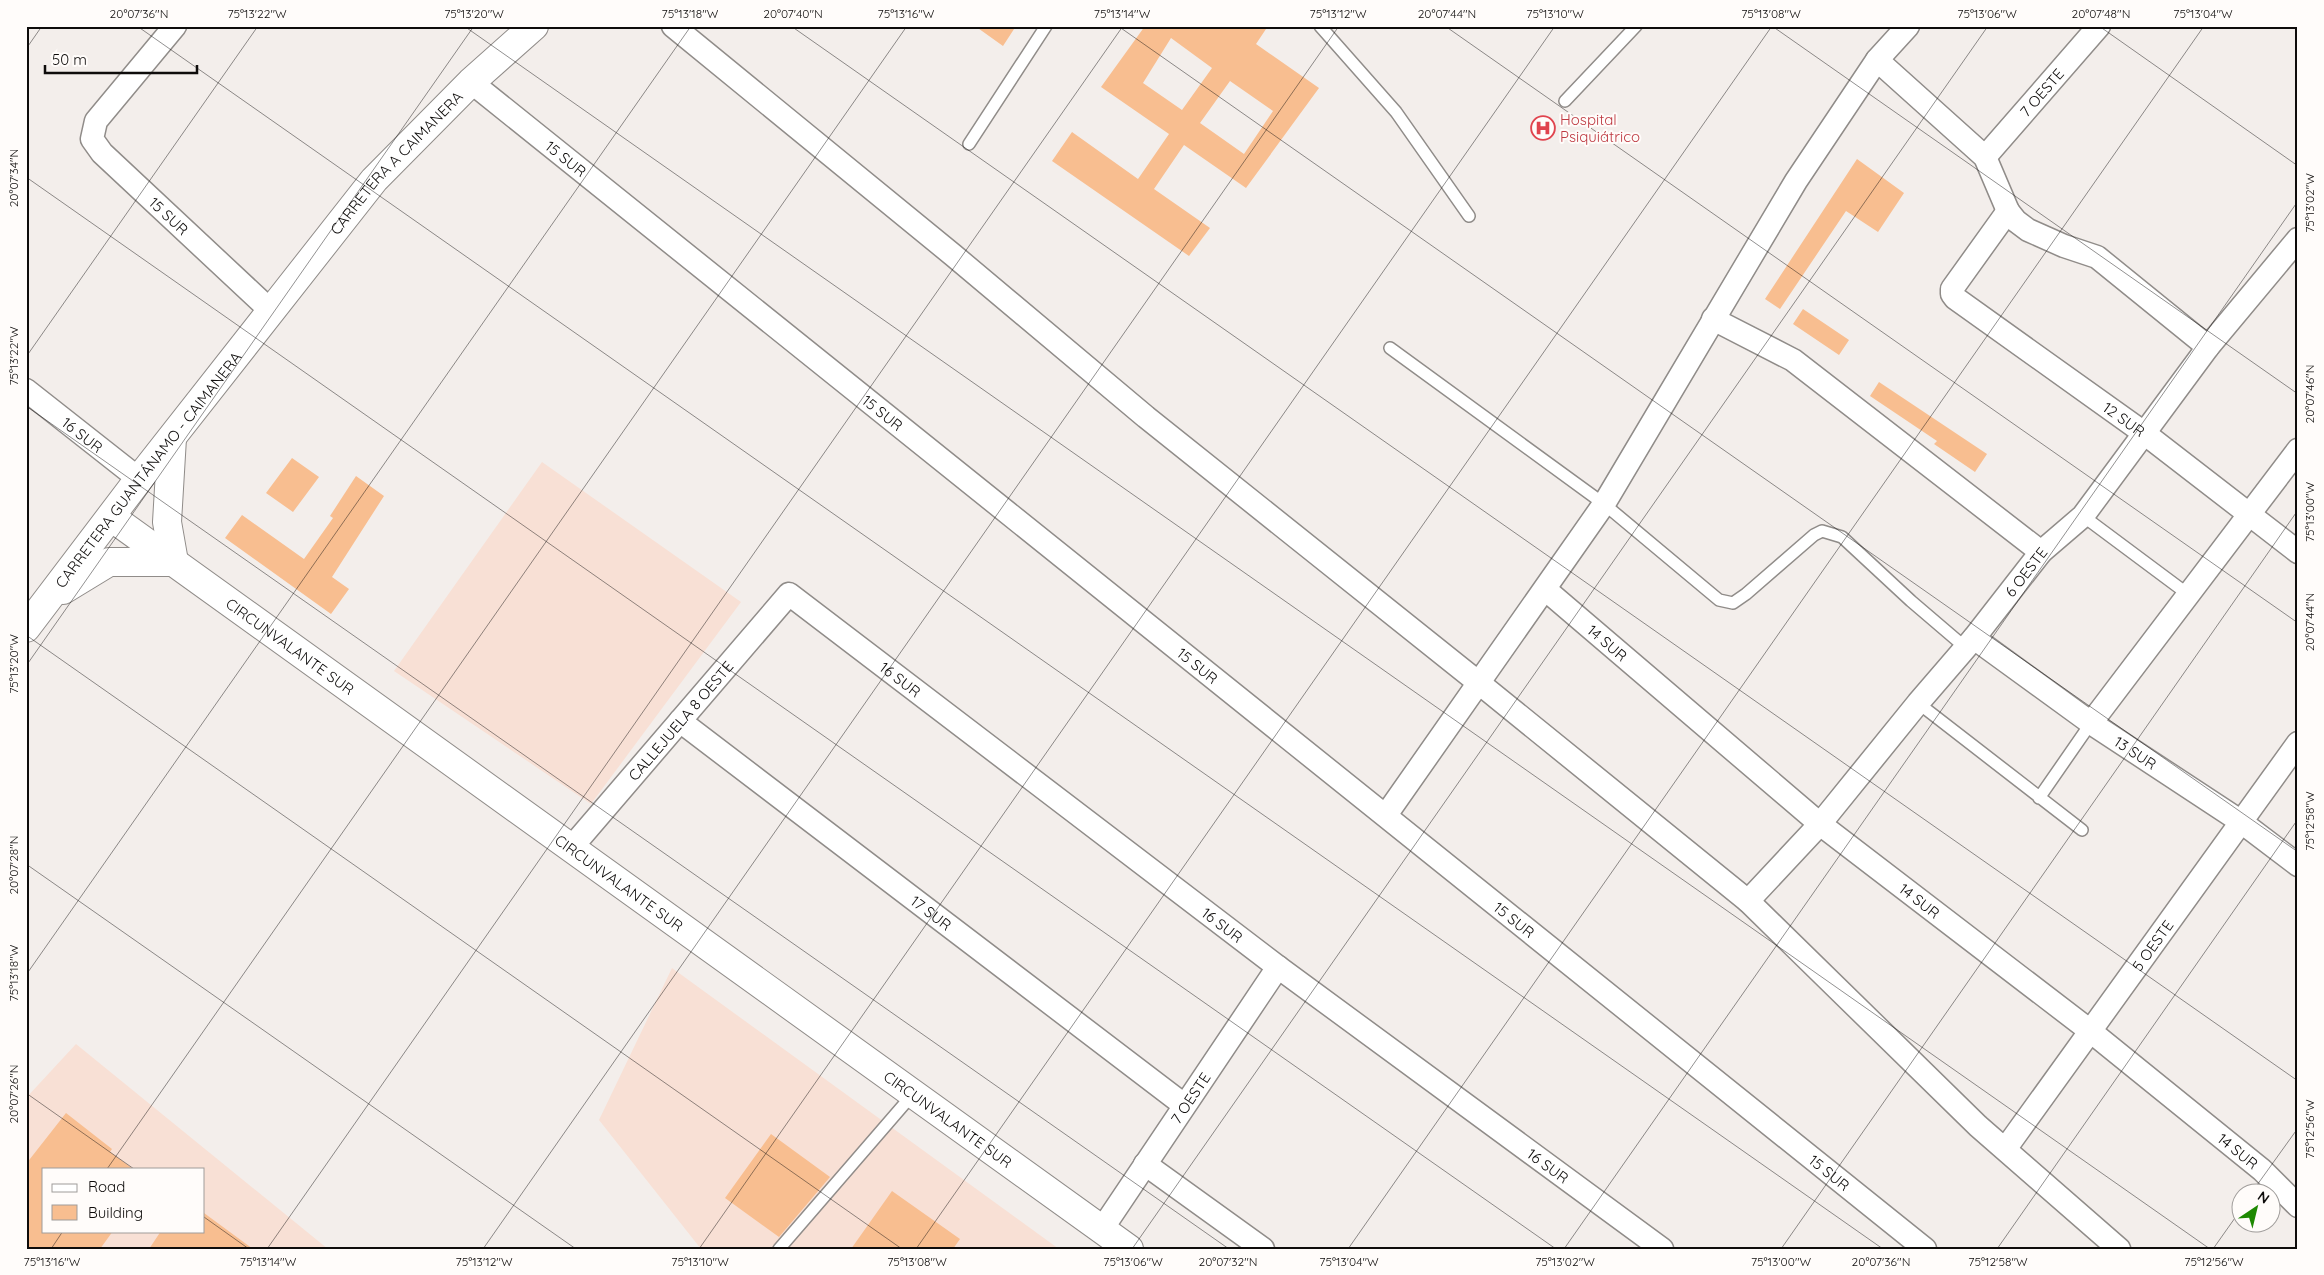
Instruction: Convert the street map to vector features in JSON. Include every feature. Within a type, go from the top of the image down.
[{"type":"main road","name":"CARRETERA A CAIMANERA","points":[[271,312],[374,180],[471,82],[534,26]]},
{"type":"main road","name":"CARRETERA GUANTÁNAMO - CAIMANERA","points":[[26,628],[139,479],[271,312]]},
{"type":"main road","points":[[49,599],[109,562],[174,562],[166,522],[172,438]]},
{"type":"main road","name":"CIRCUNVALANTE SUR","points":[[111,517],[1129,1249]]},
{"type":"street","name":"15 SUR","points":[[176,26],[96,121],[92,138],[102,153],[271,312]]},
{"type":"street","points":[[673,26],[953,255],[1146,417],[1479,682],[1748,901],[1978,1126],[2006,1148],[2119,1249]]},
{"type":"street","points":[[1386,815],[1546,590],[1604,504],[1796,181],[1877,60],[1908,26]]},
{"type":"street","name":"7 OESTE","points":[[1985,157],[2099,26]]},
{"type":"street","points":[[1877,60],[1985,157],[2008,211],[2016,221],[2028,230],[2097,257],[2208,347]]},
{"type":"street","name":"15 SUR","points":[[471,82],[1925,1249]]},
{"type":"street","name":"12 SUR","points":[[2008,211],[1952,289],[1952,294],[1955,298],[2144,433],[2298,552]]},
{"type":"street","name":"6 OESTE","points":[[1748,901],[1820,824],[1918,703],[1970,643],[2041,552],[2083,516],[2208,347],[2298,239]]},
{"type":"street","points":[[1713,319],[1793,360],[2041,552]]},
{"type":"street","name":"16 SUR","points":[[26,390],[139,479]]},
{"type":"street","points":[[2091,723],[2298,450]]},
{"type":"street","name":"14 SUR","points":[[1546,590],[1820,824],[2089,1030],[2262,1170],[2298,1206]]},
{"type":"street","name":"16 SUR","points":[[789,594],[1278,968],[1662,1249]]},
{"type":"street","name":"CALLEJUELA 8 OESTE","points":[[571,848],[789,594]]},
{"type":"street","name":"13 SUR","points":[[1970,643],[2240,822],[2298,865]]},
{"type":"street","name":"17 SUR","points":[[680,721],[1184,1105]]},
{"type":"street","name":"5 OESTE","points":[[2006,1148],[2089,1030],[2298,743]]},
{"type":"street","name":"7 OESTE","points":[[1102,1230],[1184,1105],[1278,968]]},
{"type":"street","points":[[1145,1164],[1263,1249]]},
{"type":"lane","points":[[970,144],[1046,26]]},
{"type":"lane","points":[[1320,26],[1396,112],[1469,216]]},
{"type":"lane","points":[[1565,101],[1636,26]]},
{"type":"lane","points":[[1390,348],[1604,504],[1719,600],[1733,603],[1814,535],[1822,531],[1842,537],[1911,601],[1970,643]]},
{"type":"lane","points":[[2083,516],[2189,595]]},
{"type":"lane","points":[[1918,703],[2082,830]]},
{"type":"lane","points":[[2039,798],[2091,723]]},
{"type":"lane","points":[[779,1249],[913,1094]]},
{"type":"shaded area","points":[[542,462],[741,602],[591,804],[394,671]]},
{"type":"shaded area","points":[[672,968],[1059,1249],[701,1249],[599,1120]]},
{"type":"shaded area","points":[[76,1044],[328,1249],[26,1249],[26,1098]]},
{"type":"building","points":[[975,26],[1016,26],[1003,46]]},
{"type":"building","points":[[1145,26],[1268,26],[1256,44],[1319,88],[1246,188],[1184,145],[1154,189],[1210,228],[1189,256],[1052,161],[1072,132],[1138,179],[1169,134],[1101,87]],"holes":[[[1171,38],[1212,68],[1182,110],[1143,83]],[[1230,81],[1273,111],[1244,154],[1200,123]]]},
{"type":"building","points":[[1857,159],[1904,193],[1878,232],[1846,211],[1780,309],[1765,299]]},
{"type":"building","points":[[1803,309],[1849,340],[1839,355],[1793,324]]},
{"type":"building","points":[[1879,382],[1987,454],[1975,472],[1934,444],[1937,441],[1870,396]]},
{"type":"building","points":[[292,458],[319,477],[293,512],[266,493]]},
{"type":"building","points":[[356,476],[384,496],[332,577],[349,589],[331,614],[225,538],[242,515],[304,559],[333,518],[330,516]]},
{"type":"building","points":[[66,1113],[112,1149],[110,1152],[132,1168],[42,1168],[42,1232],[112,1232],[100,1249],[26,1249],[26,1164]]},
{"type":"building","points":[[771,1134],[830,1177],[779,1237],[725,1198]]},
{"type":"building","points":[[892,1191],[960,1239],[953,1249],[851,1249]]},
{"type":"building","points":[[205,1214],[253,1249],[149,1249],[160,1232],[205,1232]]},
{"type":"place","name":"Hospital Psiquiátrico","points":[[1543,128]]}]
